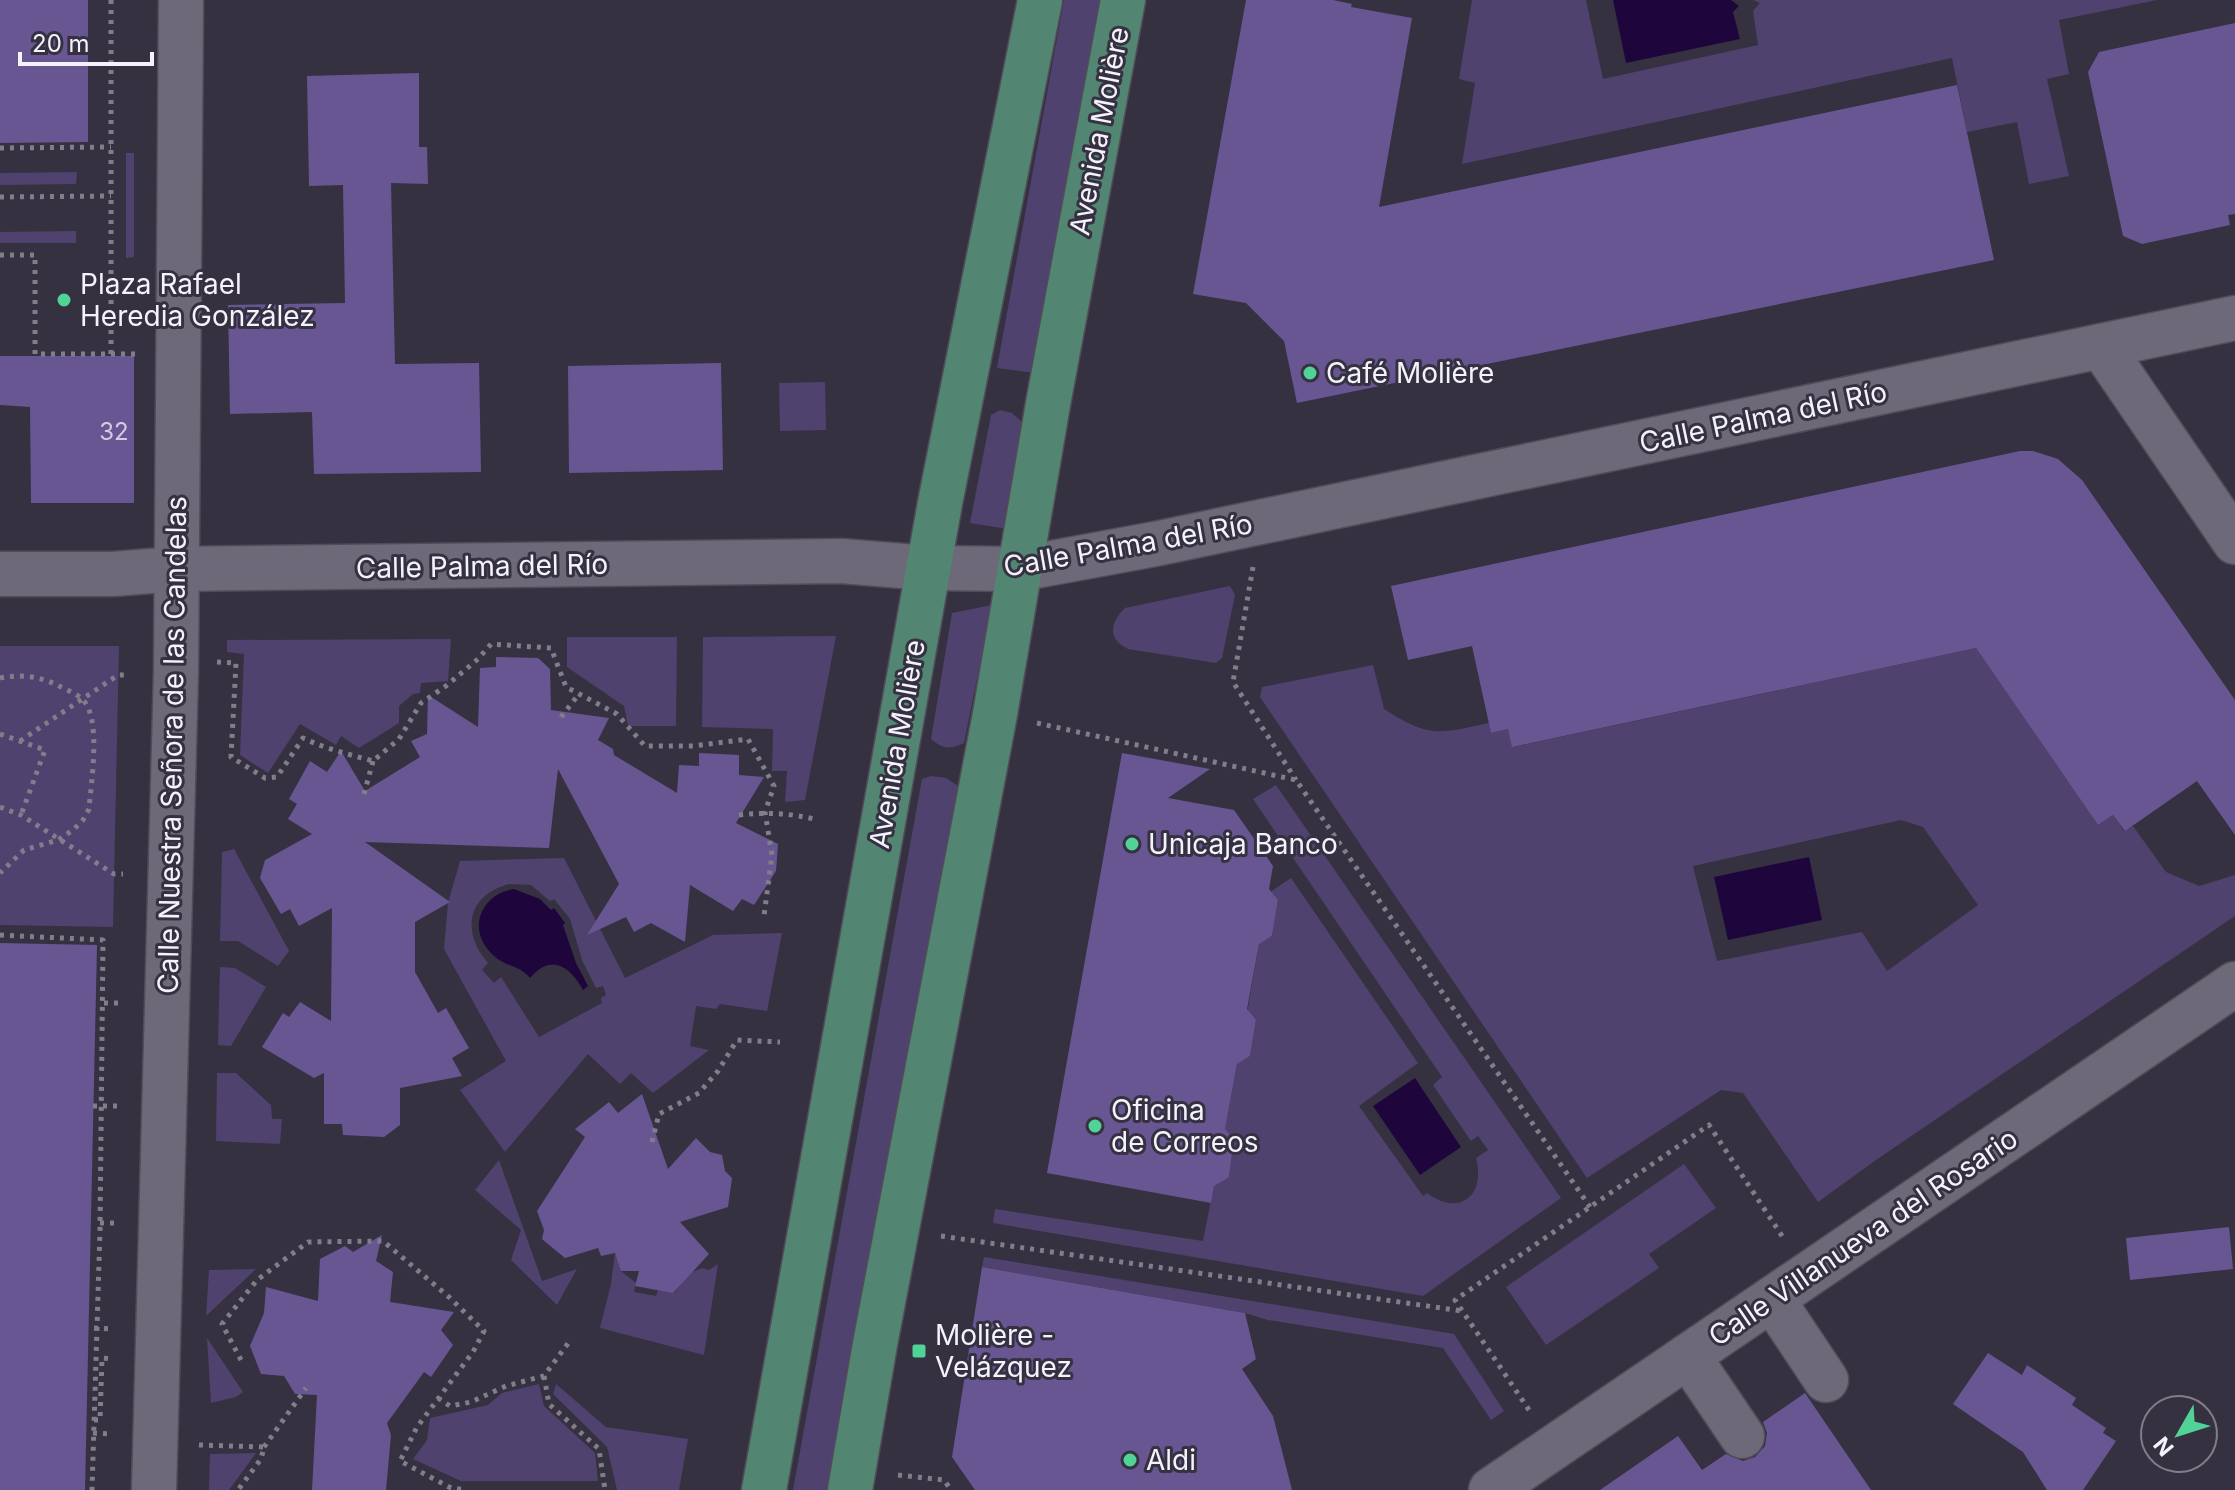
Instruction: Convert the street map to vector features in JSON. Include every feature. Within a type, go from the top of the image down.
[{"type":"main road","name":"Avenida Molière","points":[[764,1490],[928,568],[1040,0]]},
{"type":"main road","name":"Avenida Molière","points":[[852,1481],[995,714],[1123,0]]},
{"type":"street","name":"Calle Nuestra Señora de las Candelas","points":[[154,1490],[171,872],[181,0]]},
{"type":"street","name":"Calle Palma del Río","points":[[0,574],[841,561],[928,568],[1019,569],[1260,522],[2235,318]]},
{"type":"street","points":[[2101,346],[2235,542]]},
{"type":"street","name":"Calle Villanueva del Rosario","points":[[1491,1490],[2235,984]]},
{"type":"street","points":[[1772,1299],[1826,1380]]},
{"type":"street","points":[[1688,1356],[1742,1436]]},
{"type":"path","points":[[111,0],[111,354]]},
{"type":"path","points":[[0,148],[111,147]]},
{"type":"path","points":[[0,197],[111,196]]},
{"type":"path","points":[[0,255],[35,255],[35,354],[178,354]]},
{"type":"path","points":[[1260,522],[1233,682],[1296,780],[1590,1207]]},
{"type":"path","points":[[364,794],[373,761],[399,739],[421,703],[446,686],[491,644],[551,648],[566,687],[617,714],[645,746],[693,746],[748,739],[774,786],[765,812],[772,855],[764,916]]},
{"type":"path","points":[[210,662],[236,663],[231,757],[265,778],[277,777],[303,738],[331,751],[373,761]]},
{"type":"path","points":[[20,741],[118,675],[128,675]]},
{"type":"path","points":[[0,678],[38,677],[82,698],[94,724],[89,809],[83,820],[58,840],[24,850],[0,873]]},
{"type":"path","points":[[561,717],[579,694]]},
{"type":"path","points":[[995,714],[1296,780]]},
{"type":"path","points":[[0,734],[45,750],[21,815]]},
{"type":"path","points":[[0,807],[21,815],[114,874],[123,874]]},
{"type":"path","points":[[739,815],[790,813],[818,820]]},
{"type":"path","points":[[0,935],[103,940],[100,1226],[94,1420],[89,1455],[92,1490]]},
{"type":"path","points":[[104,1003],[120,1003]]},
{"type":"path","points":[[95,1018],[104,1018]]},
{"type":"path","points":[[652,1142],[659,1114],[699,1093],[718,1071],[737,1040],[780,1042]]},
{"type":"path","points":[[93,1106],[118,1106]]},
{"type":"path","points":[[1554,1447],[1455,1300],[1709,1125],[1808,1275]]},
{"type":"path","points":[[90,1230],[115,1223]]},
{"type":"path","points":[[897,1230],[1463,1311]]},
{"type":"path","points":[[241,1360],[222,1324],[257,1280],[308,1242],[383,1241],[484,1331],[473,1352],[417,1427],[400,1461],[451,1488],[467,1490]]},
{"type":"path","points":[[96,1328],[114,1329]]},
{"type":"path","points":[[438,1398],[450,1406],[471,1402],[506,1386],[544,1376],[569,1342]]},
{"type":"path","points":[[94,1420],[100,1420],[102,1358],[113,1359]]},
{"type":"path","points":[[544,1376],[549,1404],[599,1449],[605,1490]]},
{"type":"path","points":[[238,1490],[306,1388]]},
{"type":"path","points":[[93,1433],[112,1434]]},
{"type":"path","points":[[197,1445],[264,1447]]},
{"type":"path","points":[[852,1481],[944,1480],[951,1490]]},
{"type":"shaded area","points":[[1064,0],[1103,0],[1035,373],[997,368]]},
{"type":"shaded area","points":[[1472,0],[1586,0],[1603,79],[1758,45],[1753,11],[1760,3],[1753,0],[2157,0],[2059,20],[2069,74],[2047,79],[2069,176],[2029,184],[2017,122],[1967,132],[1952,58],[1462,164],[1475,83],[1459,79]]},
{"type":"shaded area","points":[[1613,0],[1731,0],[1739,6],[1733,12],[1740,39],[1626,63]]},
{"type":"shaded area","points":[[126,153],[134,153],[134,257],[126,258]]},
{"type":"shaded area","points":[[77,172],[76,184],[0,185],[0,173]]},
{"type":"shaded area","points":[[76,231],[76,243],[0,243],[0,232]]},
{"type":"shaded area","points":[[825,382],[826,430],[780,431],[779,383]]},
{"type":"shaded area","points":[[1000,410],[1012,413],[1023,423],[1008,529],[970,523],[991,415]]},
{"type":"shaded area","points":[[1230,586],[1235,595],[1222,658],[1216,663],[1128,649],[1114,635],[1116,619],[1125,608]]},
{"type":"shaded area","points":[[992,605],[964,743],[943,747],[931,739],[952,613]]},
{"type":"shaded area","points":[[836,636],[805,800],[785,802],[787,771],[772,771],[773,729],[702,727],[703,637]]},
{"type":"shaded area","points":[[567,637],[677,637],[676,726],[628,726],[624,706],[567,667]]},
{"type":"shaded area","points":[[451,639],[448,681],[421,683],[420,693],[413,694],[399,706],[399,723],[359,748],[341,736],[336,745],[300,724],[268,773],[240,755],[244,654],[227,652],[227,640]]},
{"type":"shaded area","points":[[0,646],[119,646],[113,927],[0,925]]},
{"type":"shaded area","points":[[1976,648],[2098,825],[2113,815],[2124,831],[2133,826],[2166,872],[2199,886],[2235,875],[2235,916],[1818,1202],[1743,1093],[1721,1090],[1587,1178],[1260,697],[1262,687],[1373,665],[1384,709],[1412,725],[1434,731],[1489,723],[1491,733],[1508,729],[1513,747]],"holes":[[[1901,820],[1923,827],[1978,905],[1887,971],[1862,932],[1717,961],[1693,866]]]},
{"type":"shaded area","points":[[931,776],[946,778],[958,786],[827,1490],[793,1490],[922,779]]},
{"type":"shaded area","points":[[1276,785],[1561,1198],[1423,1296],[993,1223],[995,1209],[1203,1241],[1215,1180],[1229,1177],[1234,1141],[1224,1134],[1238,1059],[1244,1060],[1250,1056],[1256,1020],[1247,1013],[1260,939],[1266,940],[1272,936],[1278,900],[1269,893],[1291,878],[1418,1063],[1359,1106],[1423,1196],[1427,1193],[1450,1203],[1467,1199],[1473,1192],[1477,1183],[1476,1158],[1488,1150],[1478,1136],[1471,1141],[1433,1085],[1442,1077],[1253,799]]},
{"type":"shaded area","points":[[234,849],[289,951],[278,966],[238,941],[220,941],[222,852]]},
{"type":"shaded area","points":[[1809,857],[1822,920],[1728,940],[1714,877]]},
{"type":"shaded area","points":[[564,858],[625,978],[713,935],[782,933],[767,1011],[720,1004],[716,1009],[696,1006],[690,1046],[709,1050],[653,1093],[631,1073],[620,1084],[588,1054],[505,1152],[460,1090],[506,1061],[444,949],[448,903],[460,861]],"holes":[[[509,884],[531,885],[550,901],[554,899],[570,919],[582,960],[596,988],[603,986],[606,995],[601,998],[602,1003],[539,1037],[501,977],[494,983],[482,970],[488,963],[479,951],[472,927],[477,906],[495,889]]]},
{"type":"shaded area","points":[[514,889],[540,899],[551,910],[554,908],[565,923],[563,925],[576,963],[588,986],[583,990],[572,974],[553,964],[538,970],[530,978],[495,957],[483,942],[479,932],[482,912],[494,897]]},
{"type":"shaded area","points":[[220,967],[235,968],[266,987],[231,1046],[218,1045]]},
{"type":"shaded area","points":[[217,1073],[236,1073],[271,1105],[272,1119],[282,1119],[280,1144],[216,1141]]},
{"type":"shaded area","points":[[1415,1078],[1461,1147],[1420,1175],[1373,1106]]},
{"type":"shaded area","points":[[499,1160],[542,1281],[577,1269],[557,1305],[511,1260],[521,1230],[475,1190]]},
{"type":"shaded area","points":[[1684,1164],[1716,1208],[1649,1254],[1659,1268],[1546,1345],[1506,1287]]},
{"type":"shaded area","points":[[615,1253],[622,1266],[621,1271],[636,1283],[634,1292],[656,1296],[658,1290],[674,1293],[682,1283],[677,1278],[702,1268],[709,1270],[718,1264],[704,1355],[600,1328]]},
{"type":"shaded area","points":[[984,1257],[1454,1334],[1504,1411],[1491,1420],[1443,1348],[1268,1320],[1245,1313],[982,1267]]},
{"type":"shaded area","points":[[256,1269],[206,1316],[209,1270]]},
{"type":"shaded area","points":[[207,1338],[243,1392],[236,1397],[211,1403]]},
{"type":"shaded area","points":[[539,1384],[544,1406],[595,1453],[598,1481],[461,1481],[413,1459],[427,1440],[430,1418],[488,1405],[502,1393]]},
{"type":"shaded area","points":[[556,1384],[606,1427],[688,1439],[679,1490],[617,1490],[607,1447],[553,1394]]},
{"type":"shaded area","points":[[256,1453],[229,1490],[209,1490],[210,1454]]},
{"type":"building","points":[[0,0],[88,0],[88,142],[0,143]]},
{"type":"building","points":[[1246,0],[1333,0],[1352,4],[1351,7],[1412,18],[1379,207],[1957,85],[1994,260],[1297,403],[1284,341],[1246,303],[1193,294]]},
{"type":"building","points":[[2235,23],[2235,214],[2228,215],[2230,225],[2142,244],[2123,236],[2088,72],[2099,52]]},
{"type":"building","points":[[419,73],[419,147],[427,147],[428,184],[391,183],[395,364],[479,363],[481,472],[314,474],[312,412],[230,414],[228,305],[345,303],[343,185],[309,186],[307,76]]},
{"type":"building","points":[[0,356],[134,356],[134,503],[31,503],[30,407],[0,405]]},
{"type":"building","points":[[721,363],[723,470],[569,473],[568,366]]},
{"type":"building","points":[[2020,451],[2033,451],[2058,459],[2082,480],[2235,700],[2235,835],[2197,781],[2125,831],[2113,815],[2098,825],[1976,648],[1512,747],[1508,729],[1491,733],[1472,646],[1408,660],[1391,586]]},
{"type":"building","points":[[496,657],[538,658],[550,669],[551,710],[609,718],[598,740],[613,749],[614,755],[677,793],[679,765],[699,766],[699,753],[739,755],[739,775],[764,777],[736,823],[778,844],[776,871],[754,905],[742,899],[733,911],[690,885],[685,942],[651,923],[634,932],[626,917],[587,935],[619,884],[558,769],[549,848],[365,842],[450,902],[415,922],[415,972],[438,1013],[446,1008],[469,1048],[452,1058],[462,1076],[400,1088],[400,1125],[384,1137],[343,1135],[342,1124],[324,1124],[324,1073],[314,1078],[262,1047],[283,1013],[289,1017],[300,1002],[331,1021],[332,908],[299,926],[290,909],[281,914],[260,878],[265,860],[312,834],[288,819],[297,804],[289,799],[310,761],[327,772],[341,751],[365,791],[420,757],[411,741],[427,734],[428,695],[478,727],[480,668],[496,667]]},
{"type":"building","points":[[1122,753],[1210,769],[1168,798],[1234,810],[1273,866],[1269,889],[1278,900],[1272,936],[1259,944],[1247,1009],[1256,1020],[1250,1056],[1237,1064],[1225,1129],[1234,1140],[1229,1177],[1214,1186],[1211,1203],[1047,1173]]},
{"type":"building","points":[[0,943],[97,945],[85,1490],[0,1490]]},
{"type":"building","points":[[642,1094],[668,1169],[696,1138],[710,1152],[722,1155],[725,1171],[732,1178],[728,1207],[680,1222],[709,1254],[673,1293],[635,1286],[639,1271],[621,1271],[615,1253],[601,1256],[598,1248],[565,1258],[542,1239],[544,1230],[537,1211],[585,1137],[575,1129],[609,1102],[618,1113]]},
{"type":"building","points":[[2229,1227],[2233,1269],[2130,1280],[2126,1238]]},
{"type":"building","points":[[382,1235],[376,1261],[393,1272],[390,1302],[454,1312],[441,1330],[453,1345],[431,1377],[424,1372],[387,1423],[391,1435],[386,1490],[312,1490],[317,1395],[295,1394],[284,1376],[261,1374],[250,1346],[264,1313],[266,1287],[318,1301],[320,1259],[345,1246],[353,1252]]},
{"type":"building","points":[[982,1267],[1245,1313],[1256,1359],[1242,1369],[1273,1416],[1292,1490],[975,1490],[952,1457]]},
{"type":"building","points":[[1988,1353],[2022,1375],[2027,1365],[2076,1398],[2072,1405],[2106,1428],[2103,1433],[2116,1441],[2083,1490],[2047,1490],[2023,1452],[1953,1404]]},
{"type":"building","points":[[1805,1393],[1871,1490],[1600,1490],[1678,1436],[1702,1470],[1726,1454],[1743,1461],[1755,1457],[1765,1446],[1767,1433],[1763,1422]]},
{"type":"place","name":"Plaza Rafael Heredia González","points":[[64,300]]},
{"type":"place","name":"Café Molière","points":[[1310,373]]},
{"type":"place","name":"Unicaja Banco","points":[[1132,844]]},
{"type":"place","name":"Oficina de Correos","points":[[1095,1126]]},
{"type":"place","name":"Molière - Velázquez","points":[[919,1351]]},
{"type":"place","name":"Aldi","points":[[1130,1460]]}]
